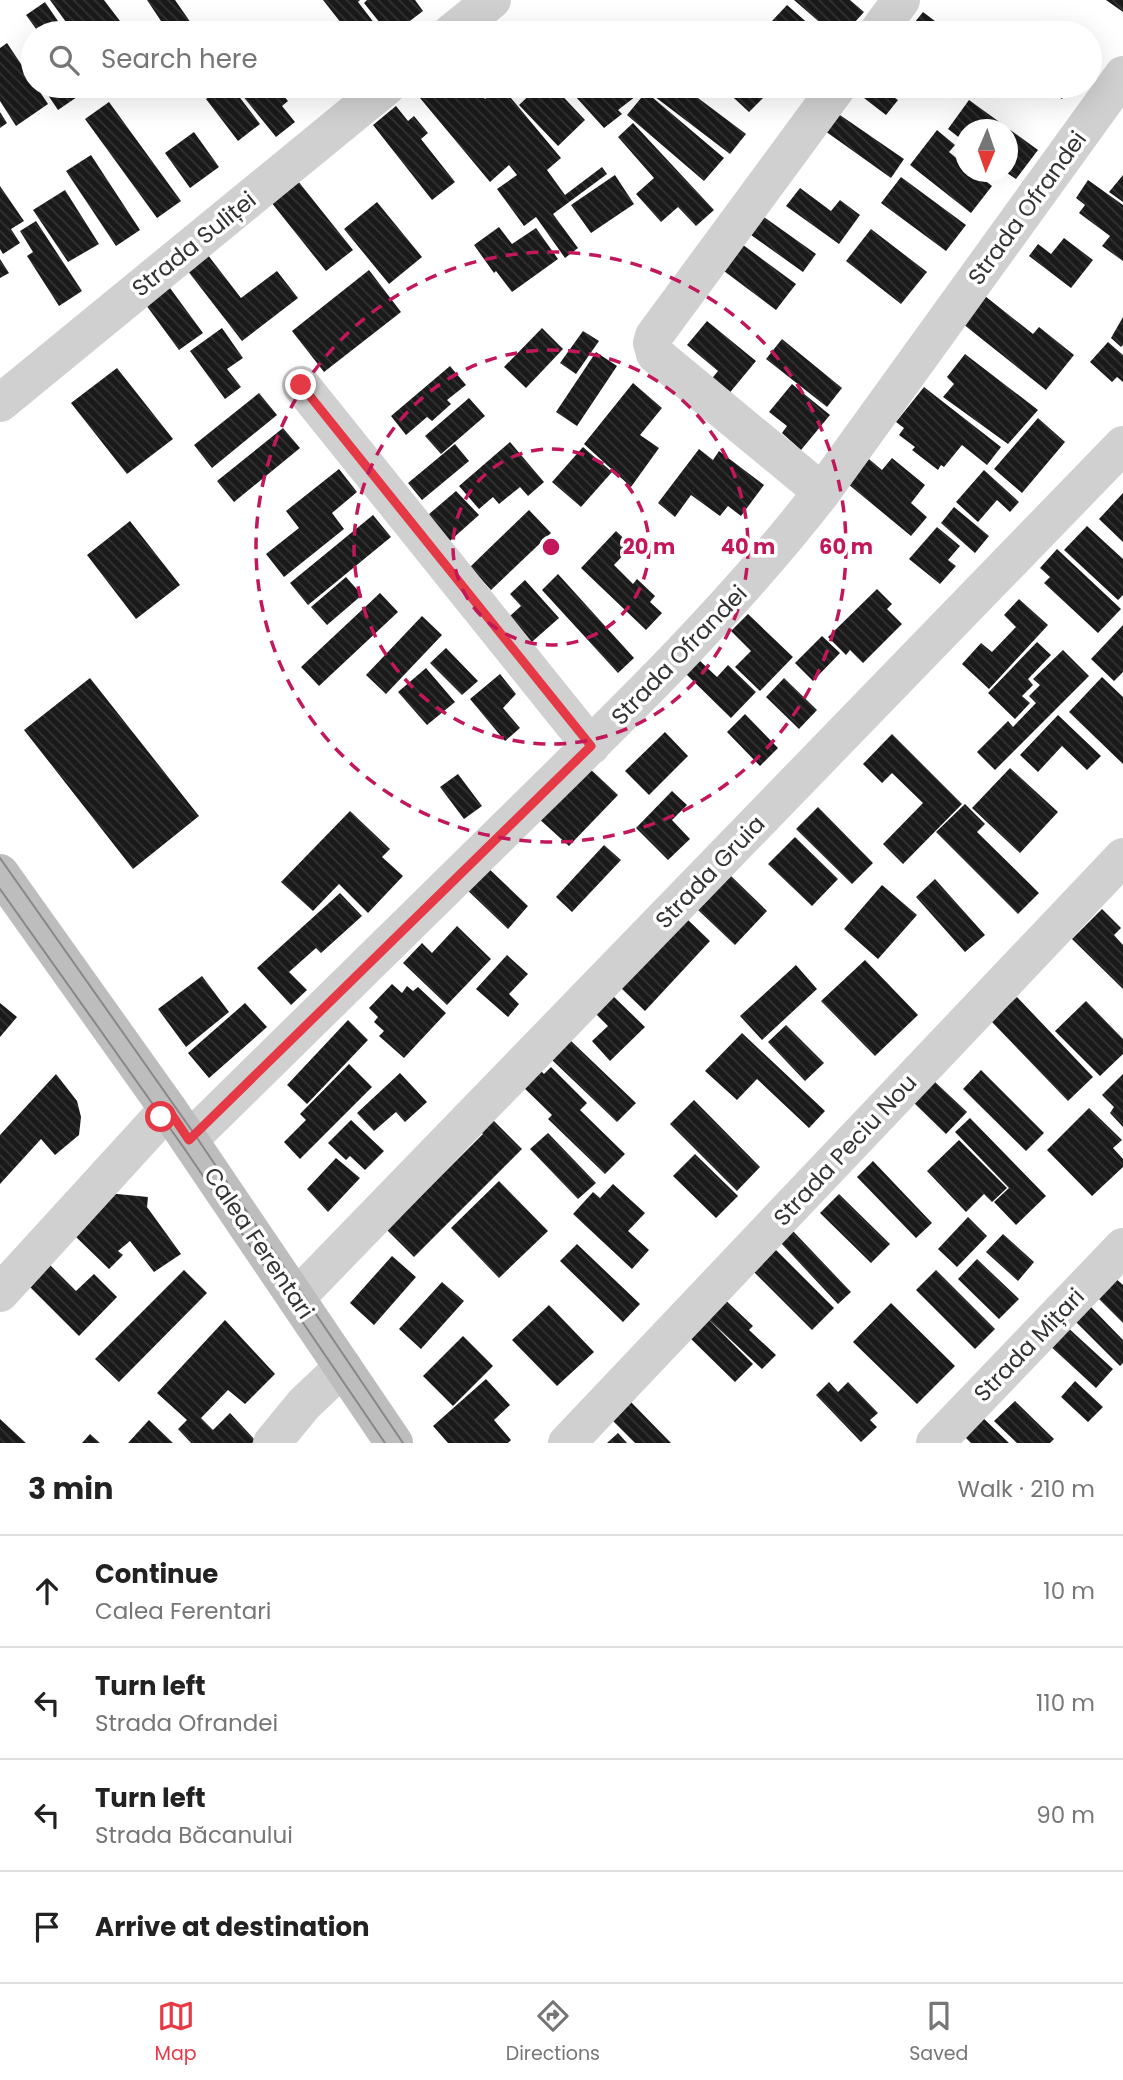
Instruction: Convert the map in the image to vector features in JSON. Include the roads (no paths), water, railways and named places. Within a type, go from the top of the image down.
[{"type":"main road","name":"Calea Ferentari","points":[[0,873],[168,1109],[394,1443]]},
{"type":"street","points":[[886,21],[901,0]]},
{"type":"street","points":[[466,21],[490,1]]},
{"type":"street","name":"Strada Ofrandei","points":[[189,1140],[591,746],[777,551],[1123,75]]},
{"type":"street","name":"Strada Suliței","points":[[0,403],[372,98]]},
{"type":"street","points":[[822,492],[655,354],[652,343],[654,336],[829,98]]},
{"type":"street","points":[[301,385],[591,746]]},
{"type":"street","name":"Strada Gruia","points":[[296,1298],[1123,445]]},
{"type":"street","name":"Strada Peciu Nou","points":[[567,1443],[1123,857]]},
{"type":"street","points":[[0,1293],[168,1109]]},
{"type":"street","name":"Strada Mițari","points":[[935,1443],[1123,1247]]},
{"type":"street","points":[[272,1443],[304,1404],[343,1367]]},
{"type":"tram line","points":[[0,858],[195,1135],[403,1443]]},
{"type":"tram line","points":[[0,889],[184,1148],[385,1443]]}]
